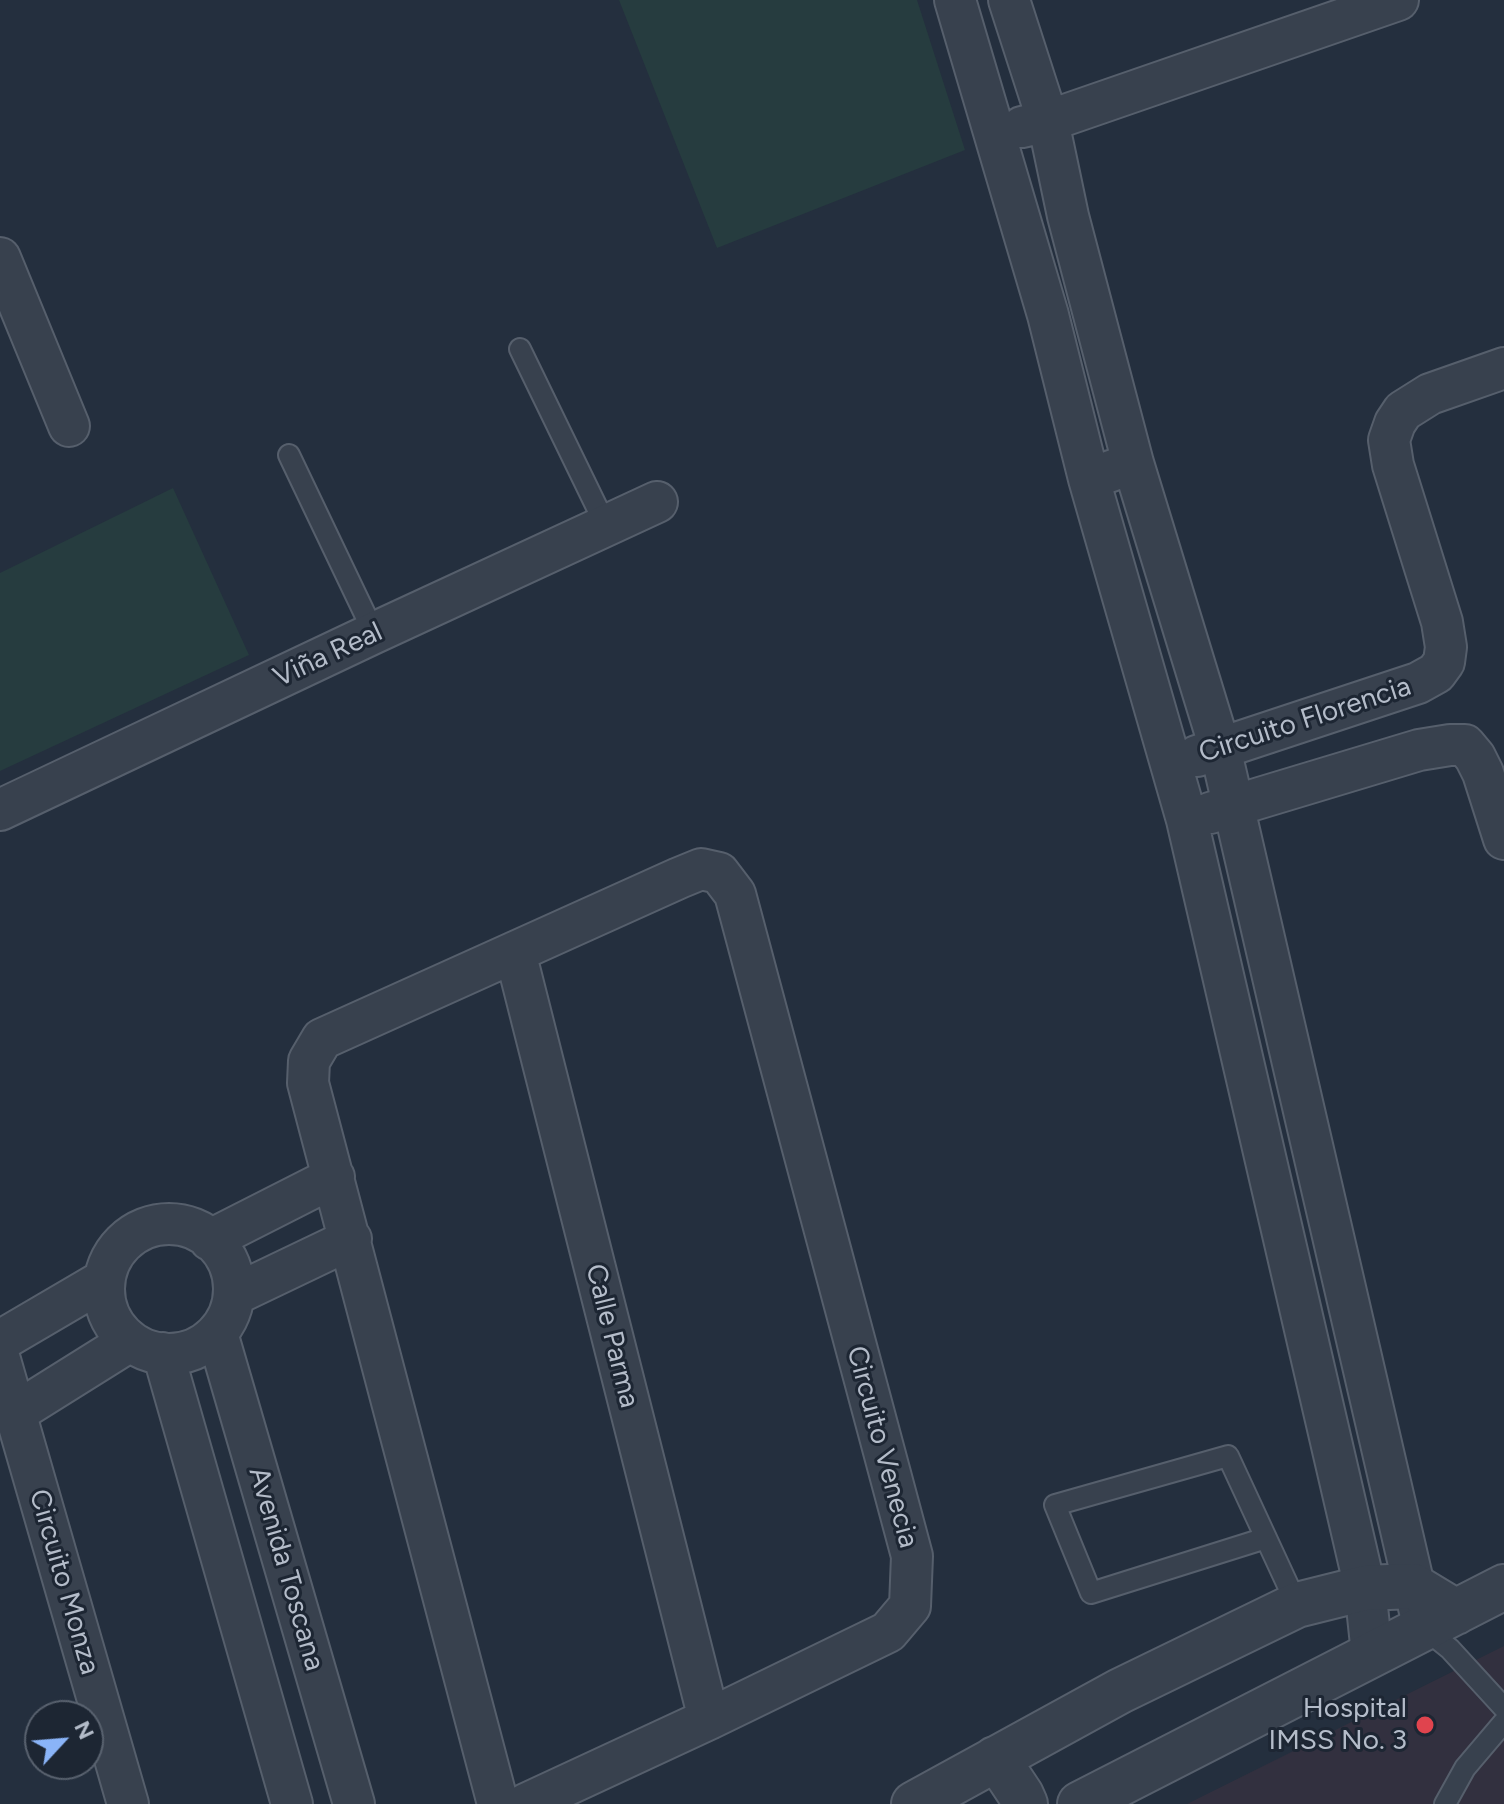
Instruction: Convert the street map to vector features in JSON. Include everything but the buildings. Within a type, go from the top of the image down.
[{"type":"street","points":[[955,0],[1048,315],[1089,479],[1187,820],[1365,1588],[1372,1654]]},
{"type":"street","points":[[1009,0],[1048,121],[1068,216],[1133,463],[1220,748],[1413,1586],[1440,1620]]},
{"type":"street","points":[[995,134],[1048,121],[1398,0]]},
{"type":"street","points":[[0,258],[69,426]]},
{"type":"street","name":"Circuito Florencia","points":[[1170,764],[1418,683],[1436,673],[1444,662],[1446,647],[1442,622],[1393,465],[1389,440],[1403,411],[1430,394],[1504,368]]},
{"type":"street","points":[[1089,479],[1133,463]]},
{"type":"street","name":"Viña Real","points":[[0,810],[657,502]]},
{"type":"street","points":[[1187,820],[1419,750],[1465,745],[1483,773],[1504,839]]},
{"type":"street","name":"Circuito Venecia","points":[[515,952],[701,869],[719,873],[735,894],[912,1556],[910,1606],[888,1632],[526,1804]]},
{"type":"street","points":[[498,1804],[308,1083],[309,1061],[322,1039],[515,952]]},
{"type":"street","name":"Calle Parma","points":[[515,952],[709,1719]]},
{"type":"street","points":[[210,1240],[334,1177]]},
{"type":"street","points":[[176,1223],[198,1230],[210,1240],[223,1252],[233,1273],[234,1295],[230,1314],[217,1333],[199,1347],[186,1352],[146,1347],[114,1324],[105,1303],[104,1280],[111,1258],[124,1240],[153,1224],[176,1223]]},
{"type":"street","points":[[234,1295],[351,1239]]},
{"type":"street","points":[[0,1341],[104,1280]]},
{"type":"street","name":"Avenida Toscana","points":[[217,1333],[354,1804]]},
{"type":"street","points":[[15,1413],[146,1347]]},
{"type":"street","points":[[146,1347],[292,1804]]},
{"type":"street","name":"Circuito Monza","points":[[0,1360],[128,1804]]},
{"type":"street","points":[[914,1804],[1120,1691],[1297,1605],[1365,1588],[1413,1586]]},
{"type":"street","points":[[1080,1804],[1504,1587]]},
{"type":"street","points":[[995,1759],[1025,1804]]},
{"type":"lane","points":[[520,349],[606,526]]},
{"type":"lane","points":[[289,455],[374,633]]},
{"type":"lane","points":[[1266,1538],[1091,1593],[1055,1505],[1228,1456],[1266,1538],[1297,1605]]},
{"type":"lane","points":[[1440,1620],[1450,1649],[1504,1708]]},
{"type":"lane","points":[[1445,1804],[1465,1768],[1504,1722]]},
{"type":"shaded area","name":"Hospital IMSS No. 3","points":[[1504,1646],[1504,1804],[1187,1804]]},
{"type":"green space","points":[[619,0],[917,0],[965,150],[717,248]]},
{"type":"green space","points":[[173,488],[249,655],[0,771],[0,573]]},
{"type":"place","name":"Hospital IMSS No. 3","points":[[1425,1725]]}]
